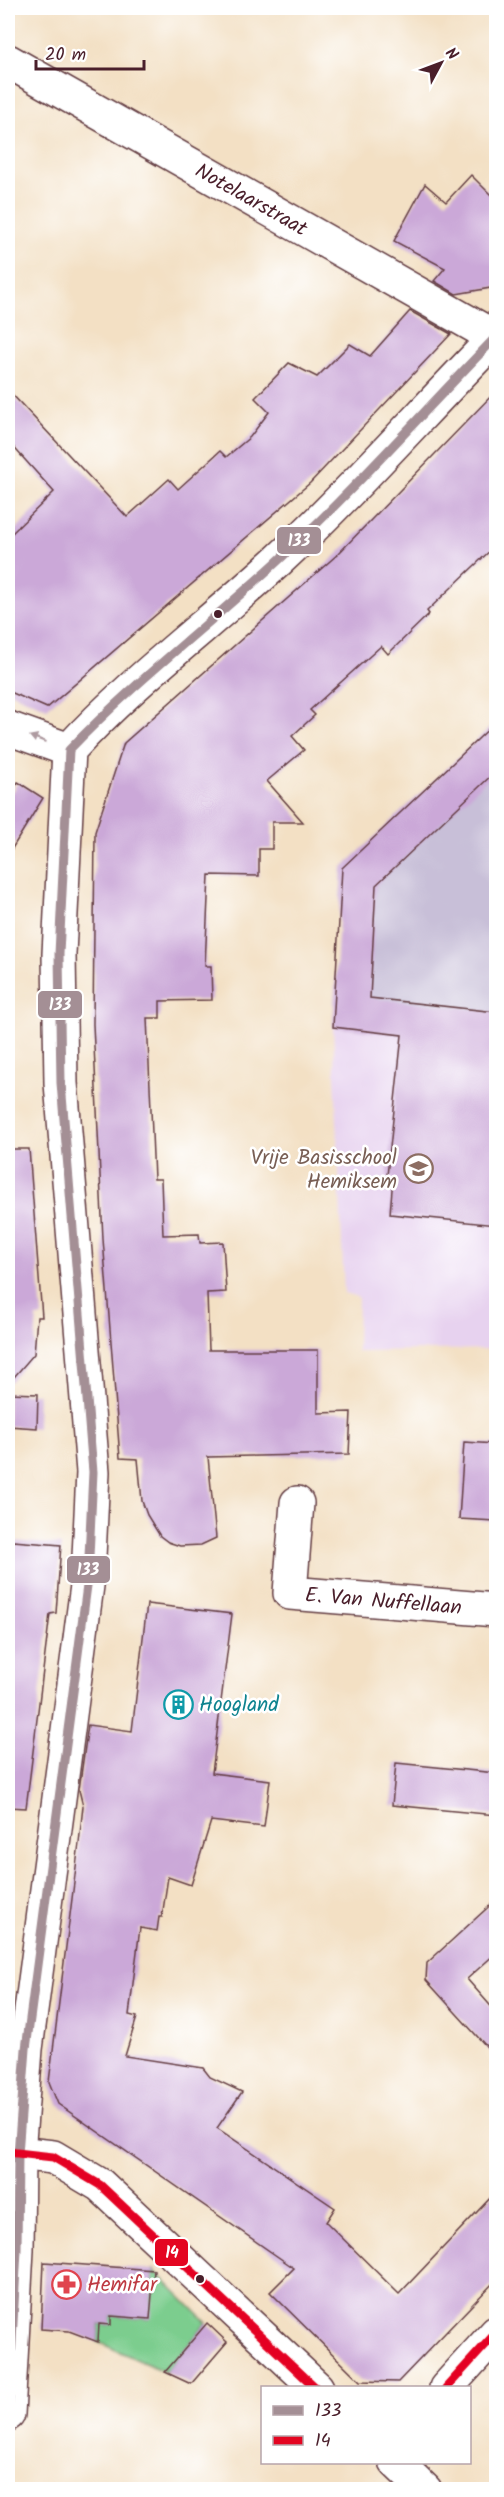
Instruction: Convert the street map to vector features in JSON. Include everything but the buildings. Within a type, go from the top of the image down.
[{"type":"street","name":"Notelaarstraat","points":[[8,61],[496,338]]},
{"type":"street","points":[[8,2414],[17,2250],[13,2153],[88,1578],[93,1472],[61,1083],[59,954],[69,750],[97,719],[243,593],[329,514],[496,338]]},
{"type":"street","points":[[8,728],[69,750]]},
{"type":"street","name":"E. Van Nuffellaan","points":[[297,1503],[290,1593],[496,1610]]},
{"type":"street","points":[[13,2153],[52,2157],[100,2185],[315,2386]]},
{"type":"street","points":[[448,2386],[496,2333]]},
{"type":"street","points":[[397,2464],[425,2490]]},
{"type":"shaded area","points":[[496,722],[496,1045],[333,1027],[342,868]]},
{"type":"shaded area","name":"Vrije Basisschool Hemiksem","points":[[333,1027],[496,1045],[496,1349],[357,1351],[358,1297],[344,1293]]},
{"type":"green space","points":[[154,2270],[207,2323],[165,2372],[98,2342],[99,2324],[110,2325],[111,2316],[149,2319]]},
{"type":"transit line","name":"133","points":[[8,2414],[17,2250],[18,2154],[26,2049],[88,1578],[93,1472],[61,1083],[59,954],[69,750],[120,700],[255,582],[309,531],[496,337]]},
{"type":"transit line","name":"14","points":[[8,2152],[53,2157],[100,2185],[314,2386]]},
{"type":"transit line","name":"14","points":[[448,2386],[496,2333]]},
{"type":"place","name":"Vrije Basisschool Hemiksem","points":[[418,1169]]},
{"type":"place","name":"Hoogland","points":[[178,1704]]},
{"type":"place","name":"Hemifar","points":[[66,2284]]}]
